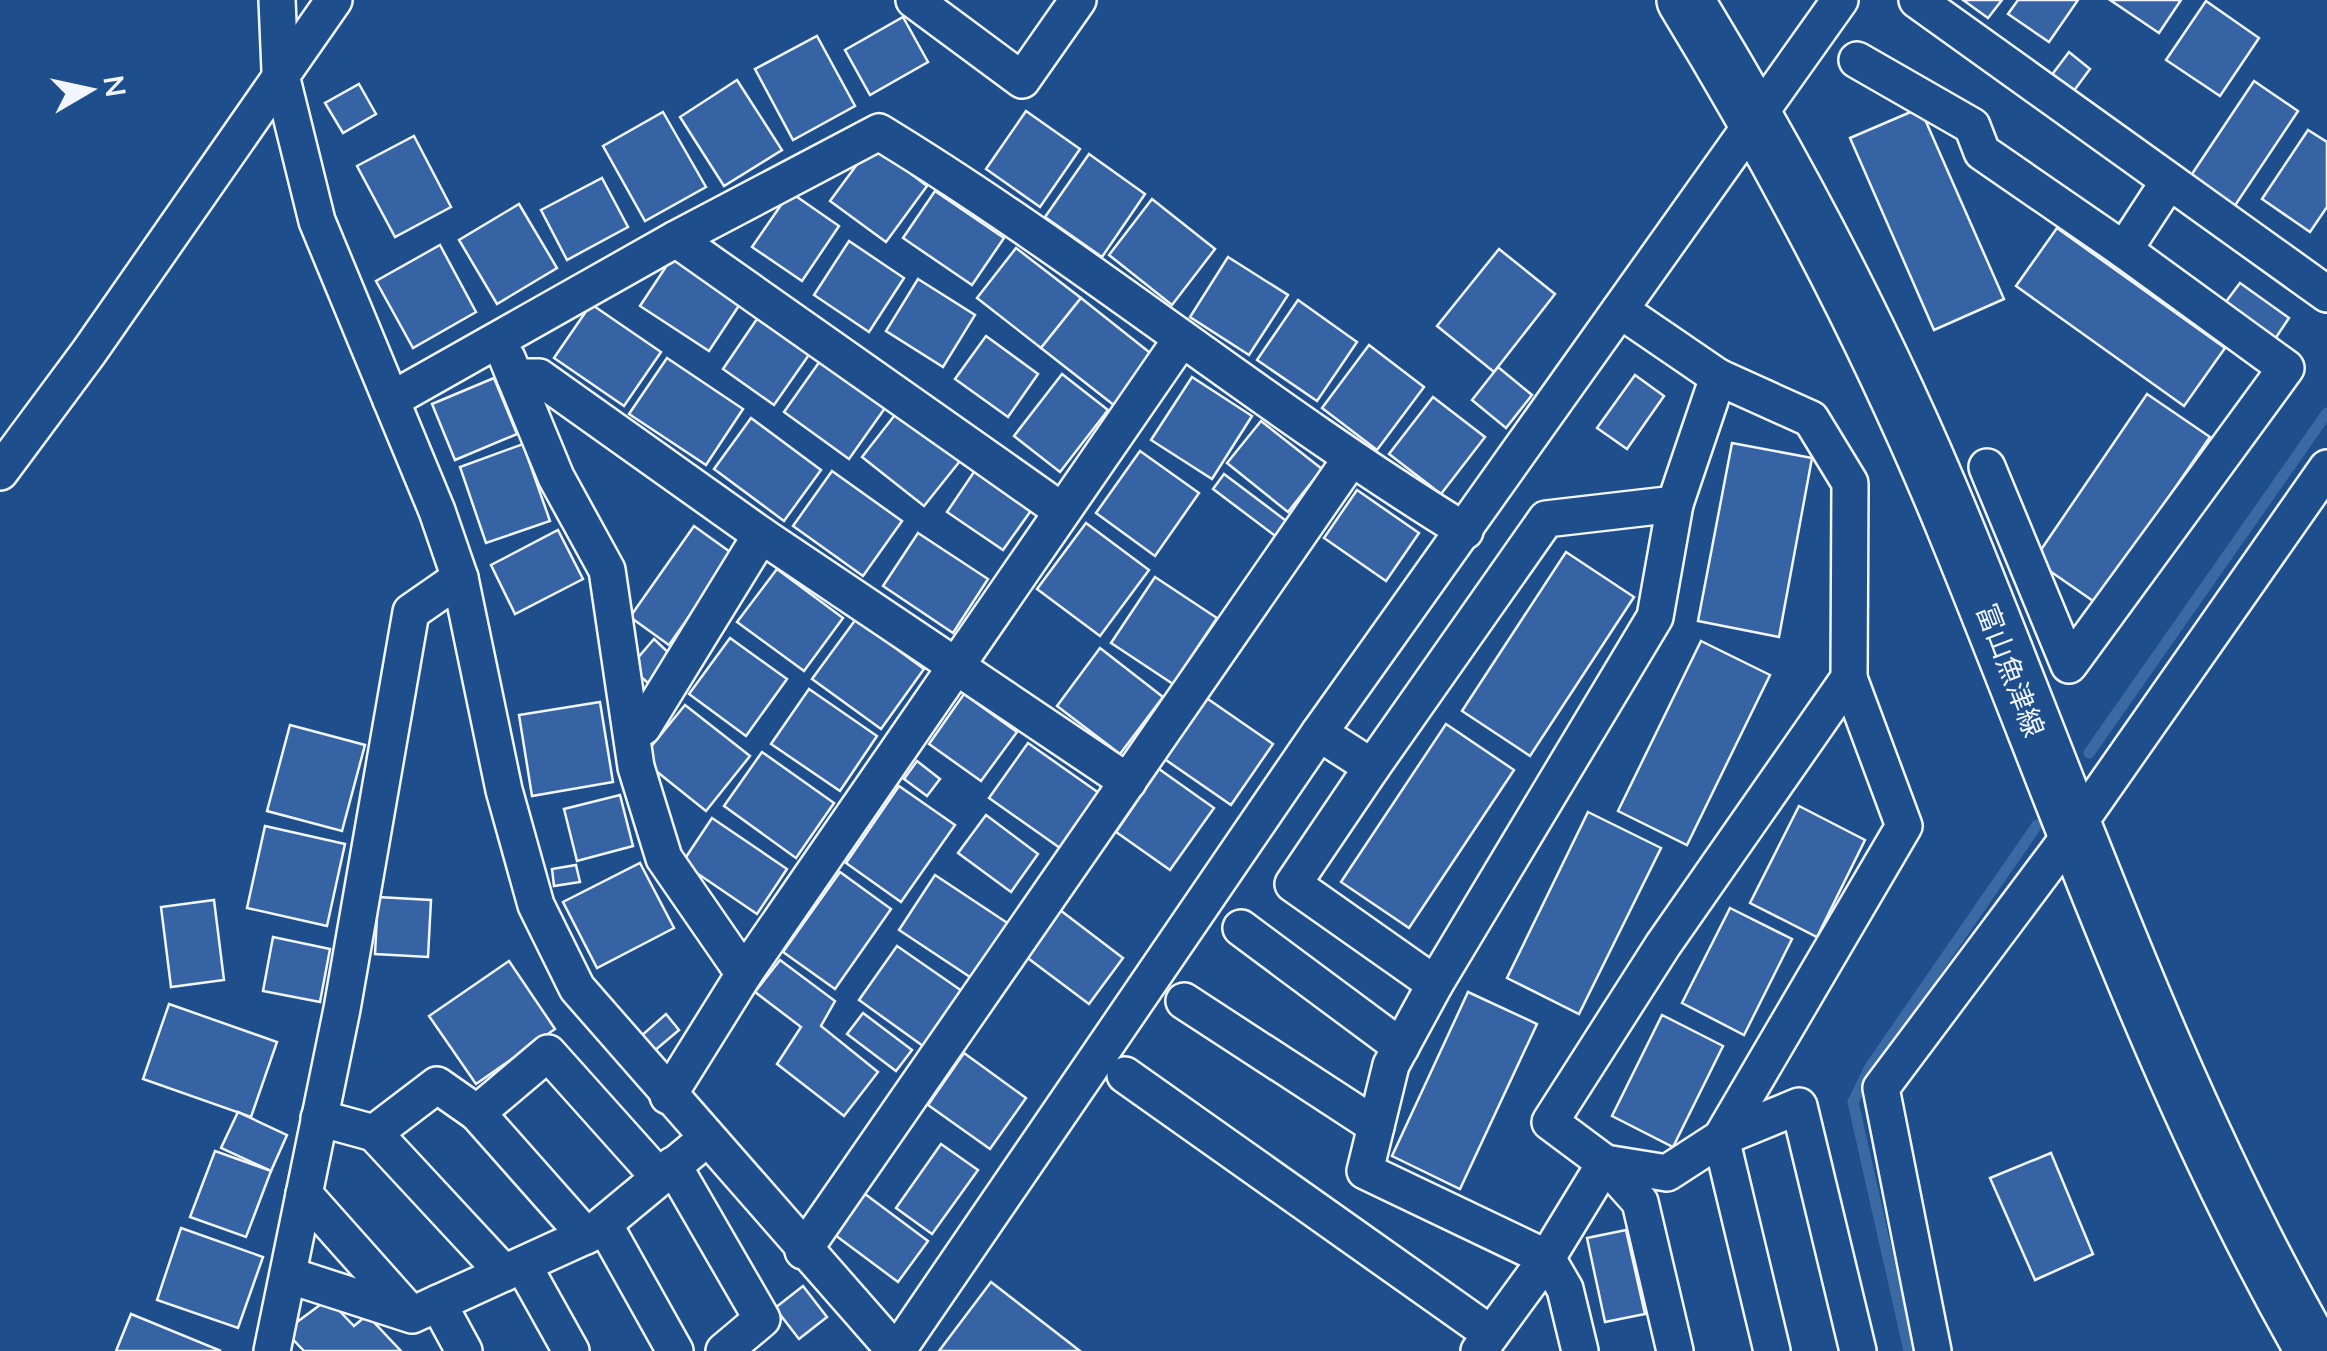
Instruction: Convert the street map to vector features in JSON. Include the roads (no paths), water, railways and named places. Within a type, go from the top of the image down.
[{"type":"main road","name":"富山魚津線","points":[[1685,0],[1756,116],[1851,300],[1955,526],[2074,830],[2196,1123],[2314,1351]]},
{"type":"street","points":[[276,0],[280,71],[317,222],[460,578],[504,790],[536,905],[577,988],[803,1251],[896,1351],[1319,733],[1840,0]]},
{"type":"street","points":[[0,472],[89,352],[280,71],[334,0]]},
{"type":"street","points":[[914,0],[1022,80],[1078,0]]},
{"type":"street","points":[[1917,0],[2327,294]]},
{"type":"street","points":[[1857,60],[1972,126],[1982,152],[2286,368],[2070,665],[2024,704]]},
{"type":"street","points":[[391,400],[676,239],[879,132],[953,178],[1350,460],[1465,530]]},
{"type":"street","points":[[2124,250],[2169,181]]},
{"type":"street","points":[[676,239],[1062,511]]},
{"type":"street","points":[[1620,310],[1718,377],[1811,420],[1850,483],[1849,678],[1904,826],[1722,1138],[1772,1351]]},
{"type":"street","points":[[500,338],[556,477],[607,570],[636,767],[664,858],[744,974]]},
{"type":"street","points":[[668,1096],[744,974],[1180,341]]},
{"type":"street","points":[[516,377],[539,377],[761,534],[1128,782]]},
{"type":"street","points":[[1580,1351],[1565,1290],[1547,1258],[1365,1171],[1391,1065],[1435,984],[1655,617],[1675,504],[1718,377]]},
{"type":"street","points":[[803,1251],[1350,460]]},
{"type":"street","points":[[1988,466],[2070,665]]},
{"type":"street","points":[[1933,1351],[1881,1088],[2074,830],[2327,468]]},
{"type":"street","points":[[1435,984],[1294,884],[1546,519],[1675,504]]},
{"type":"street","points":[[631,730],[643,726],[761,534]]},
{"type":"street","points":[[274,1350],[411,612],[460,578]]},
{"type":"street","points":[[1675,1351],[1640,1202],[1606,1162],[1550,1122],[1663,945],[1849,678]]},
{"type":"street","points":[[1319,733],[1372,768]]},
{"type":"street","points":[[1241,928],[1401,1047]]},
{"type":"street","points":[[1184,1001],[1376,1126]]},
{"type":"street","points":[[477,1113],[548,1053],[666,1171],[762,1319],[724,1351]]},
{"type":"street","points":[[1125,1075],[1485,1343],[1547,1258],[1606,1162]]},
{"type":"street","points":[[374,1133],[437,1085],[477,1113],[595,1230],[675,1351]]},
{"type":"street","points":[[1606,1162],[1667,1173],[1722,1138],[1799,1106],[1858,1351]]},
{"type":"street","points":[[320,1118],[374,1133],[513,1269],[571,1351]]},
{"type":"street","points":[[288,1275],[425,1309],[595,1230],[706,1138]]},
{"type":"street","points":[[304,1194],[464,1351]]},
{"type":"waterway","points":[[2089,753],[2327,413]]},
{"type":"waterway","points":[[1909,1351],[1853,1102],[1870,1067],[2037,825]]}]
